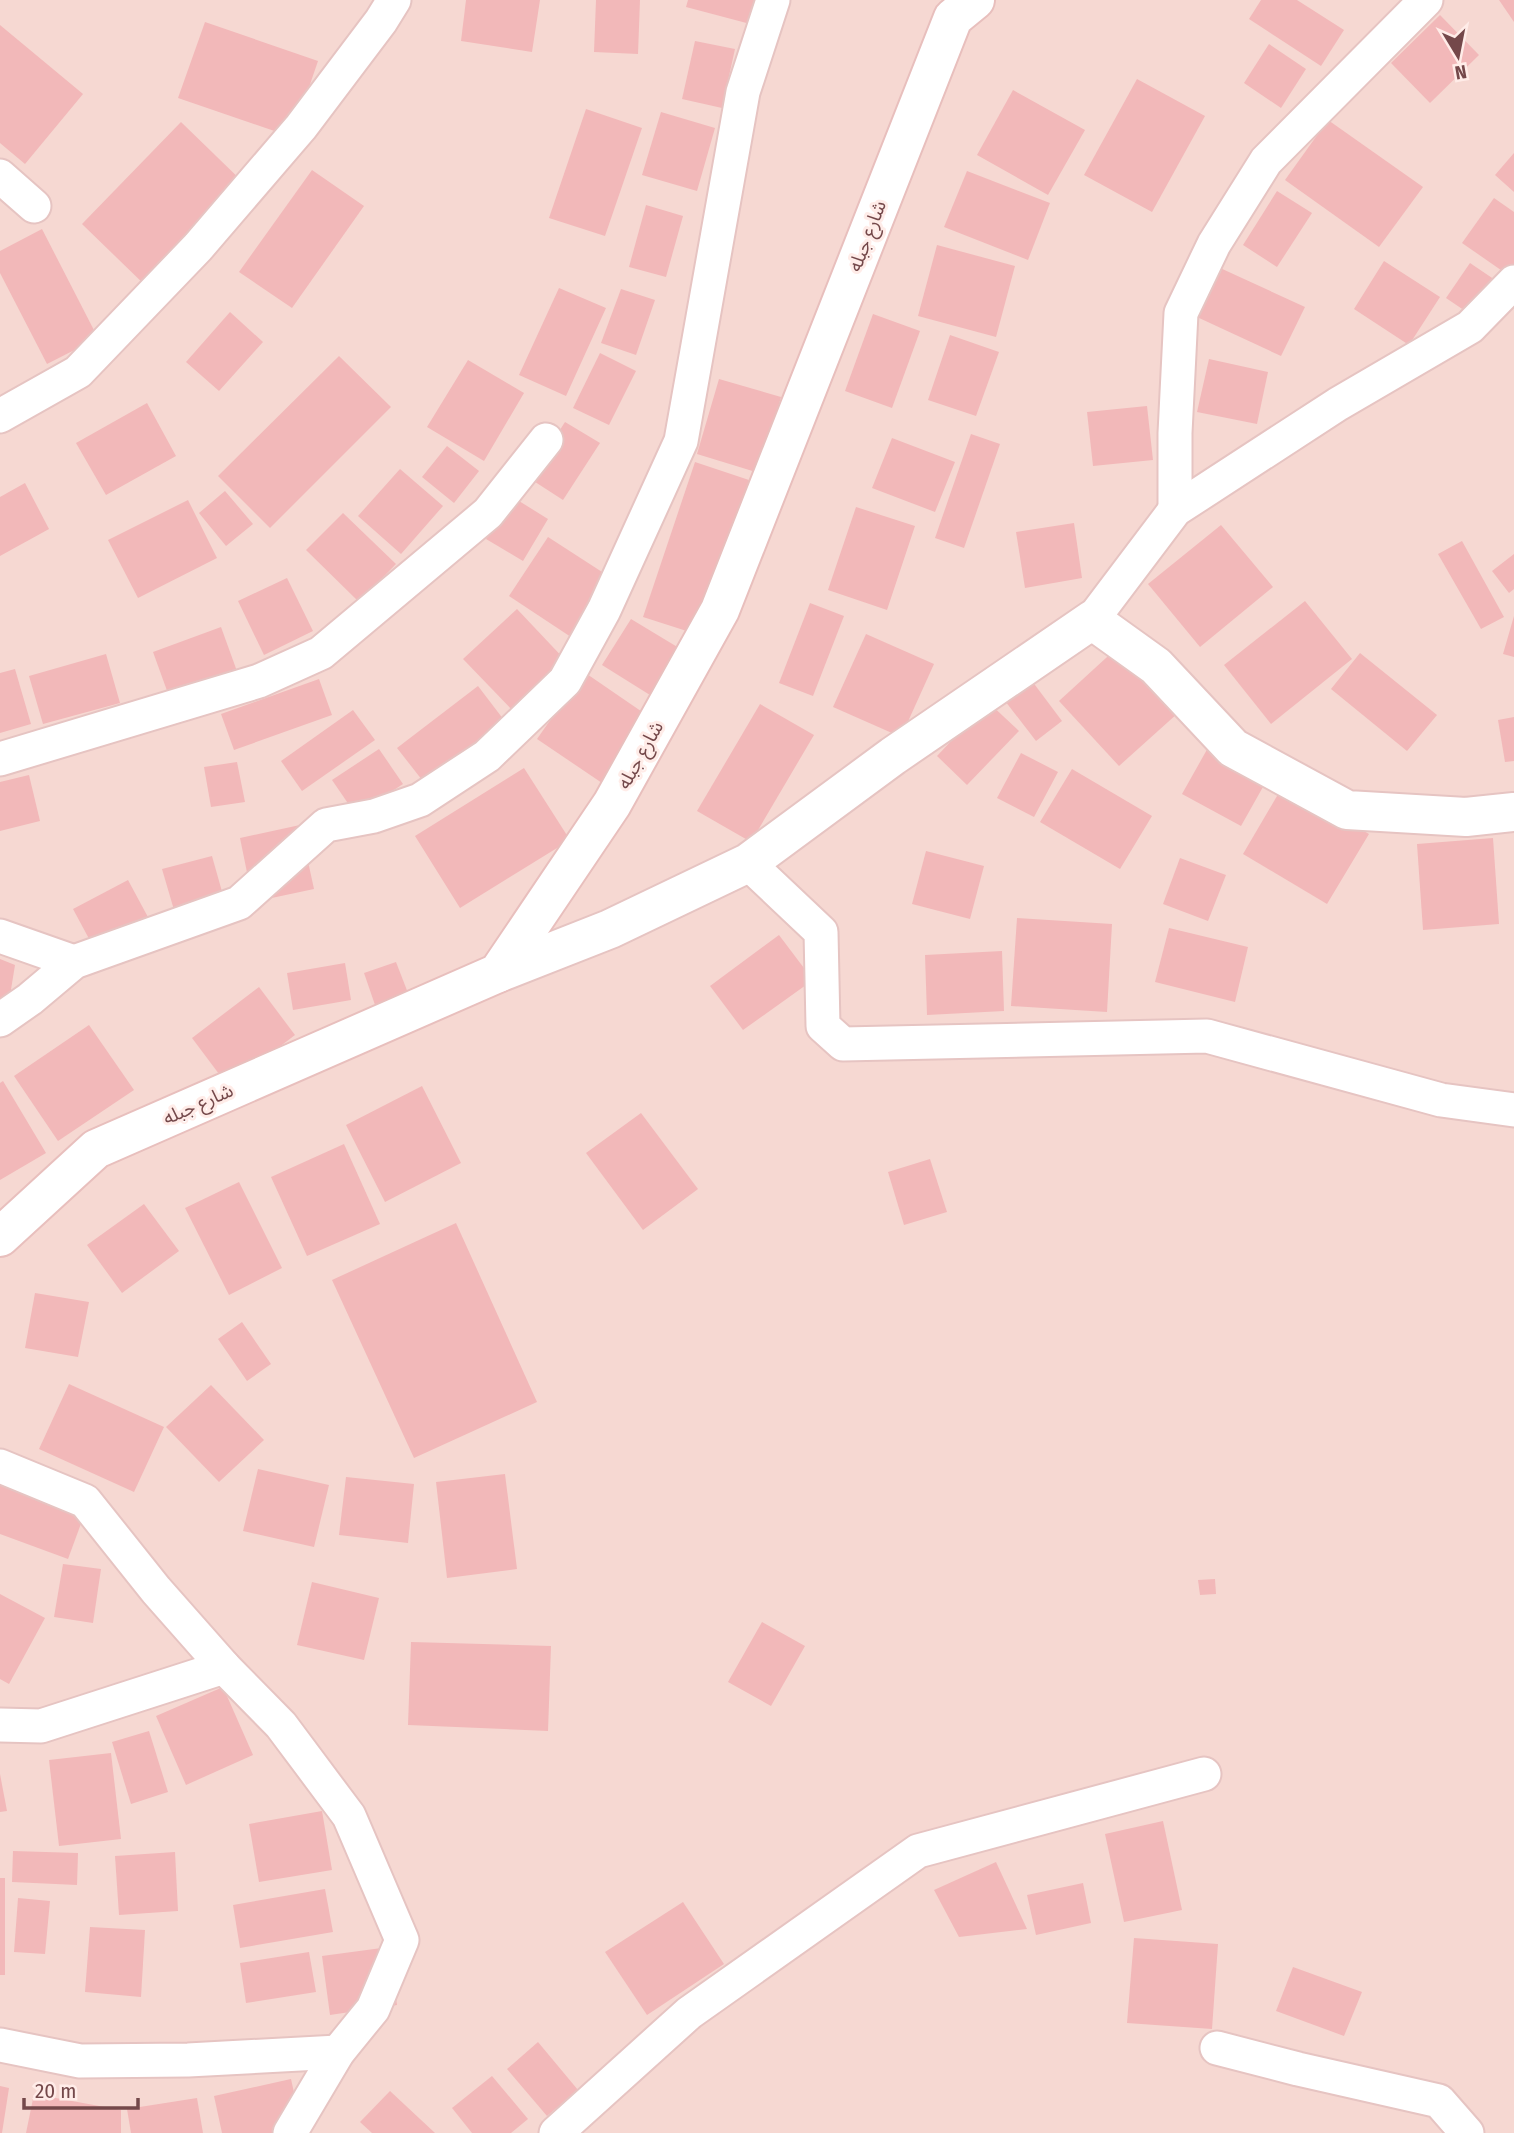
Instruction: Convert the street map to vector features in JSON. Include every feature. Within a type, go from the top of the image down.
[{"type":"main road","name":"شارع جبله","points":[[0,1237],[96,1149],[498,973],[612,804],[720,610],[953,18],[975,0]]},
{"type":"main road","points":[[498,973],[610,929],[748,863],[893,756],[1092,620],[1156,666],[1233,748],[1347,810],[1466,817],[1514,812]]},
{"type":"street","points":[[0,416],[78,372],[198,247],[301,127],[394,0]]},
{"type":"street","points":[[0,1020],[74,962],[239,903],[326,825],[374,816],[420,800],[487,756],[565,681],[604,610],[681,441],[743,92],[773,0]]},
{"type":"street","points":[[1175,510],[1175,433],[1181,313],[1214,244],[1266,161],[1426,0]]},
{"type":"street","points":[[0,176],[34,206]]},
{"type":"street","points":[[1092,620],[1175,510],[1338,404],[1470,327],[1514,282]]},
{"type":"street","points":[[0,759],[260,681],[321,653],[488,513],[546,440]]},
{"type":"street","points":[[748,863],[821,932],[823,1026],[843,1044],[1207,1036],[1441,1100],[1514,1110]]},
{"type":"street","points":[[0,936],[74,962]]},
{"type":"street","points":[[0,1466],[85,1501],[156,1590],[224,1667],[281,1725],[349,1816],[402,1940],[373,2009],[338,2052],[290,2133]]},
{"type":"street","points":[[0,1725],[41,1726],[224,1667]]},
{"type":"street","points":[[556,2133],[689,2013],[918,1851],[1204,1774]]},
{"type":"street","points":[[0,2045],[80,2061],[188,2060],[338,2052]]},
{"type":"street","points":[[1217,2048],[1298,2070],[1439,2101],[1467,2133]]},
{"type":"shaded area","points":[[0,0],[1514,0],[1514,2133],[0,2133]]},
{"type":"building","points":[[466,0],[540,0],[532,52],[461,41]]},
{"type":"building","points":[[596,0],[640,0],[638,54],[594,52]]},
{"type":"building","points":[[688,0],[761,0],[754,25],[686,7]]},
{"type":"building","points":[[1261,0],[1297,0],[1344,30],[1321,66],[1249,19]]},
{"type":"building","points":[[1499,0],[1514,0],[1514,22]]},
{"type":"building","points":[[1440,15],[1479,55],[1430,103],[1391,63]]},
{"type":"building","points":[[205,22],[318,61],[292,137],[178,98]]},
{"type":"building","points":[[0,25],[83,94],[25,164],[0,143]]},
{"type":"building","points":[[695,41],[735,49],[722,108],[682,99]]},
{"type":"building","points":[[1269,44],[1306,69],[1281,108],[1244,83]]},
{"type":"building","points":[[1137,79],[1205,116],[1152,212],[1084,175]]},
{"type":"building","points":[[1013,90],[1085,130],[1048,195],[977,155]]},
{"type":"building","points":[[586,109],[642,128],[605,236],[549,218]]},
{"type":"building","points":[[661,112],[715,128],[697,191],[642,175]]},
{"type":"building","points":[[1328,120],[1423,187],[1379,247],[1285,180]]},
{"type":"building","points":[[181,122],[249,188],[149,289],[82,224]]},
{"type":"building","points":[[1514,153],[1514,192],[1495,175]]},
{"type":"building","points":[[312,170],[364,206],[292,308],[239,272]]},
{"type":"building","points":[[967,171],[1050,203],[1028,260],[944,227]]},
{"type":"building","points":[[1277,191],[1312,213],[1277,267],[1243,245]]},
{"type":"building","points":[[1494,198],[1514,212],[1514,272],[1511,277],[1462,243]]},
{"type":"building","points":[[646,205],[683,216],[666,277],[629,267]]},
{"type":"building","points":[[42,229],[98,338],[47,364],[0,273],[0,251]]},
{"type":"building","points":[[937,245],[1015,266],[996,337],[918,316]]},
{"type":"building","points":[[1384,261],[1440,297],[1409,345],[1354,309]]},
{"type":"building","points":[[1207,262],[1305,307],[1281,356],[1184,311]]},
{"type":"building","points":[[1470,263],[1501,284],[1477,319],[1446,298]]},
{"type":"building","points":[[559,288],[606,308],[566,396],[519,375]]},
{"type":"building","points":[[621,289],[655,300],[636,355],[601,343]]},
{"type":"building","points":[[230,312],[263,342],[219,391],[186,362]]},
{"type":"building","points":[[873,314],[920,331],[892,408],[845,391]]},
{"type":"building","points":[[950,335],[999,352],[976,416],[928,400]]},
{"type":"building","points":[[600,353],[636,371],[609,425],[573,408]]},
{"type":"building","points":[[339,356],[391,407],[270,528],[218,476]]},
{"type":"building","points":[[1209,359],[1268,372],[1257,424],[1197,412]]},
{"type":"building","points":[[468,360],[524,393],[484,461],[427,427]]},
{"type":"building","points":[[719,379],[781,397],[759,473],[697,454]]},
{"type":"building","points":[[147,403],[176,456],[106,495],[76,443]]},
{"type":"building","points":[[1147,406],[1153,460],[1093,466],[1087,412]]},
{"type":"building","points":[[565,422],[600,443],[563,500],[529,478]]},
{"type":"building","points":[[971,434],[1000,444],[964,548],[935,538]]},
{"type":"building","points":[[892,438],[955,462],[935,512],[872,488]]},
{"type":"building","points":[[447,446],[479,471],[454,503],[422,477]]},
{"type":"building","points":[[695,462],[749,480],[696,634],[643,617]]},
{"type":"building","points":[[400,469],[443,506],[401,554],[358,516]]},
{"type":"building","points":[[25,483],[49,529],[0,556],[0,497]]},
{"type":"building","points":[[225,491],[253,524],[226,546],[199,513]]},
{"type":"building","points":[[511,496],[548,519],[523,561],[486,539]]},
{"type":"building","points":[[188,500],[217,558],[138,598],[108,540]]},
{"type":"building","points":[[856,507],[915,526],[887,610],[828,590]]},
{"type":"building","points":[[343,513],[396,564],[359,602],[306,550]]},
{"type":"building","points":[[1074,523],[1082,578],[1025,588],[1016,532]]},
{"type":"building","points":[[1221,525],[1273,587],[1200,647],[1148,584]]},
{"type":"building","points":[[548,537],[616,581],[577,641],[509,596]]},
{"type":"building","points":[[1462,541],[1504,617],[1481,629],[1438,554]]},
{"type":"building","points":[[1514,554],[1514,589],[1509,593],[1492,571]]},
{"type":"building","points":[[287,578],[313,631],[264,655],[238,601]]},
{"type":"building","points":[[1305,601],[1352,659],[1271,724],[1224,665]]},
{"type":"building","points":[[810,603],[844,616],[813,696],[779,683]]},
{"type":"building","points":[[517,609],[568,663],[515,713],[463,659]]},
{"type":"building","points":[[1514,616],[1514,657],[1503,654]]},
{"type":"building","points":[[631,619],[679,648],[650,695],[602,665]]},
{"type":"building","points":[[221,627],[238,674],[170,699],[153,652]]},
{"type":"building","points":[[866,634],[934,664],[901,737],[833,707]]},
{"type":"building","points":[[1118,647],[1178,713],[1119,766],[1059,701]]},
{"type":"building","points":[[1360,653],[1437,715],[1407,751],[1331,689]]},
{"type":"building","points":[[106,654],[120,703],[43,724],[29,676]]},
{"type":"building","points":[[15,669],[31,724],[0,733],[0,673]]},
{"type":"building","points":[[584,672],[651,718],[605,785],[537,739]]},
{"type":"building","points":[[1029,677],[1062,721],[1036,741],[1002,697]]},
{"type":"building","points":[[319,679],[332,715],[234,750],[221,714]]},
{"type":"building","points":[[478,686],[507,724],[426,785],[397,748]]},
{"type":"building","points":[[988,702],[1019,731],[967,785],[937,756]]},
{"type":"building","points":[[760,704],[814,735],[751,842],[697,811]]},
{"type":"building","points":[[353,710],[375,740],[302,791],[281,761]]},
{"type":"building","points":[[1514,717],[1514,761],[1505,762],[1498,720]]},
{"type":"building","points":[[1209,746],[1268,778],[1241,826],[1182,794]]},
{"type":"building","points":[[379,749],[403,784],[356,815],[332,780]]},
{"type":"building","points":[[1021,753],[1058,772],[1034,817],[997,798]]},
{"type":"building","points":[[237,762],[245,802],[211,807],[204,767]]},
{"type":"building","points":[[524,768],[570,840],[460,908],[415,836]]},
{"type":"building","points":[[1072,769],[1152,816],[1120,869],[1040,822]]},
{"type":"building","points":[[29,775],[40,821],[0,831],[0,782]]},
{"type":"building","points":[[1284,784],[1369,834],[1327,904],[1243,854]]},
{"type":"building","points":[[300,825],[314,889],[253,902],[240,838]]},
{"type":"building","points":[[1493,838],[1499,924],[1423,930],[1417,844]]},
{"type":"building","points":[[926,851],[984,866],[970,919],[912,904]]},
{"type":"building","points":[[212,856],[228,913],[179,927],[162,869]]},
{"type":"building","points":[[1180,858],[1226,875],[1208,921],[1163,904]]},
{"type":"building","points":[[128,880],[149,919],[94,948],[73,909]]},
{"type":"building","points":[[1017,918],[1112,924],[1107,1012],[1011,1006]]},
{"type":"building","points":[[1169,928],[1248,947],[1235,1002],[1155,982]]},
{"type":"building","points":[[779,935],[813,980],[743,1030],[710,986]]},
{"type":"building","points":[[1002,951],[1004,1011],[927,1015],[925,955]]},
{"type":"building","points":[[0,959],[15,965],[8,1008],[0,1011]]},
{"type":"building","points":[[396,962],[408,993],[375,1005],[364,973]]},
{"type":"building","points":[[345,963],[351,1000],[293,1010],[287,973]]},
{"type":"building","points":[[259,987],[295,1035],[228,1086],[192,1038]]},
{"type":"building","points":[[89,1025],[134,1090],[58,1141],[14,1076]]},
{"type":"building","points":[[3,1081],[46,1153],[0,1180],[0,1083]]},
{"type":"building","points":[[422,1086],[461,1163],[385,1202],[346,1125]]},
{"type":"building","points":[[641,1113],[698,1189],[643,1230],[586,1153]]},
{"type":"building","points":[[344,1144],[380,1224],[307,1256],[271,1177]]},
{"type":"building","points":[[930,1159],[947,1212],[904,1225],[888,1172]]},
{"type":"building","points":[[239,1182],[282,1268],[229,1295],[185,1208]]},
{"type":"building","points":[[144,1204],[179,1251],[122,1293],[87,1245]]},
{"type":"building","points":[[456,1223],[537,1402],[414,1458],[332,1280]]},
{"type":"building","points":[[35,1293],[89,1302],[78,1357],[25,1348]]},
{"type":"building","points":[[242,1322],[271,1364],[247,1381],[218,1339]]},
{"type":"building","points":[[69,1384],[164,1427],[134,1492],[39,1449]]},
{"type":"building","points":[[211,1385],[264,1440],[219,1482],[166,1427]]},
{"type":"building","points":[[258,1469],[329,1485],[314,1547],[243,1531]]},
{"type":"building","points":[[505,1474],[517,1569],[447,1578],[436,1482]]},
{"type":"building","points":[[346,1477],[414,1484],[408,1543],[339,1535]]},
{"type":"building","points":[[0,1479],[86,1510],[68,1559],[0,1534]]},
{"type":"building","points":[[63,1564],[101,1569],[93,1623],[54,1617]]},
{"type":"building","points":[[1215,1579],[1216,1594],[1200,1595],[1198,1580]]},
{"type":"building","points":[[312,1582],[379,1598],[364,1660],[297,1645]]},
{"type":"building","points":[[0,1594],[45,1618],[9,1684],[0,1679]]},
{"type":"building","points":[[762,1622],[805,1646],[771,1706],[728,1682]]},
{"type":"building","points":[[411,1642],[551,1646],[548,1731],[408,1725]]},
{"type":"building","points":[[223,1687],[253,1755],[186,1785],[156,1716]]},
{"type":"building","points":[[149,1731],[168,1792],[131,1804],[112,1742]]},
{"type":"building","points":[[111,1753],[121,1839],[59,1846],[49,1760]]},
{"type":"building","points":[[0,1774],[7,1811],[0,1812]]},
{"type":"building","points":[[322,1811],[332,1870],[259,1882],[249,1824]]},
{"type":"building","points":[[1163,1821],[1182,1910],[1124,1922],[1105,1834]]},
{"type":"building","points":[[13,1851],[78,1853],[77,1885],[12,1882]]},
{"type":"building","points":[[175,1852],[178,1911],[119,1915],[115,1856]]},
{"type":"building","points":[[996,1862],[1027,1929],[959,1937],[934,1890]]},
{"type":"building","points":[[0,1878],[5,1878],[5,1975],[0,1975]]},
{"type":"building","points":[[1083,1883],[1091,1923],[1036,1935],[1027,1895]]},
{"type":"building","points":[[325,1889],[333,1932],[240,1948],[233,1905]]},
{"type":"building","points":[[18,1898],[50,1901],[45,1954],[14,1952]]},
{"type":"building","points":[[683,1902],[724,1964],[647,2015],[605,1952]]},
{"type":"building","points":[[90,1927],[145,1930],[141,1997],[85,1992]]},
{"type":"building","points":[[1134,1938],[1218,1944],[1212,2029],[1127,2023]]},
{"type":"building","points":[[389,1947],[397,2005],[330,2015],[322,1956]]},
{"type":"building","points":[[309,1952],[316,1992],[246,2003],[240,1963]]},
{"type":"building","points":[[1293,1967],[1362,1992],[1344,2036],[1276,2011]]},
{"type":"building","points":[[538,2042],[578,2090],[547,2116],[507,2069]]},
{"type":"building","points":[[492,2076],[528,2119],[511,2133],[472,2133],[452,2108]]},
{"type":"building","points":[[291,2079],[303,2133],[222,2133],[214,2096]]},
{"type":"building","points":[[0,2086],[9,2088],[2,2133],[0,2133]]},
{"type":"building","points":[[390,2091],[435,2133],[372,2133],[360,2122]]},
{"type":"building","points":[[34,2094],[121,2110],[121,2133],[26,2133]]},
{"type":"building","points":[[197,2098],[203,2133],[131,2133],[127,2109]]}]
